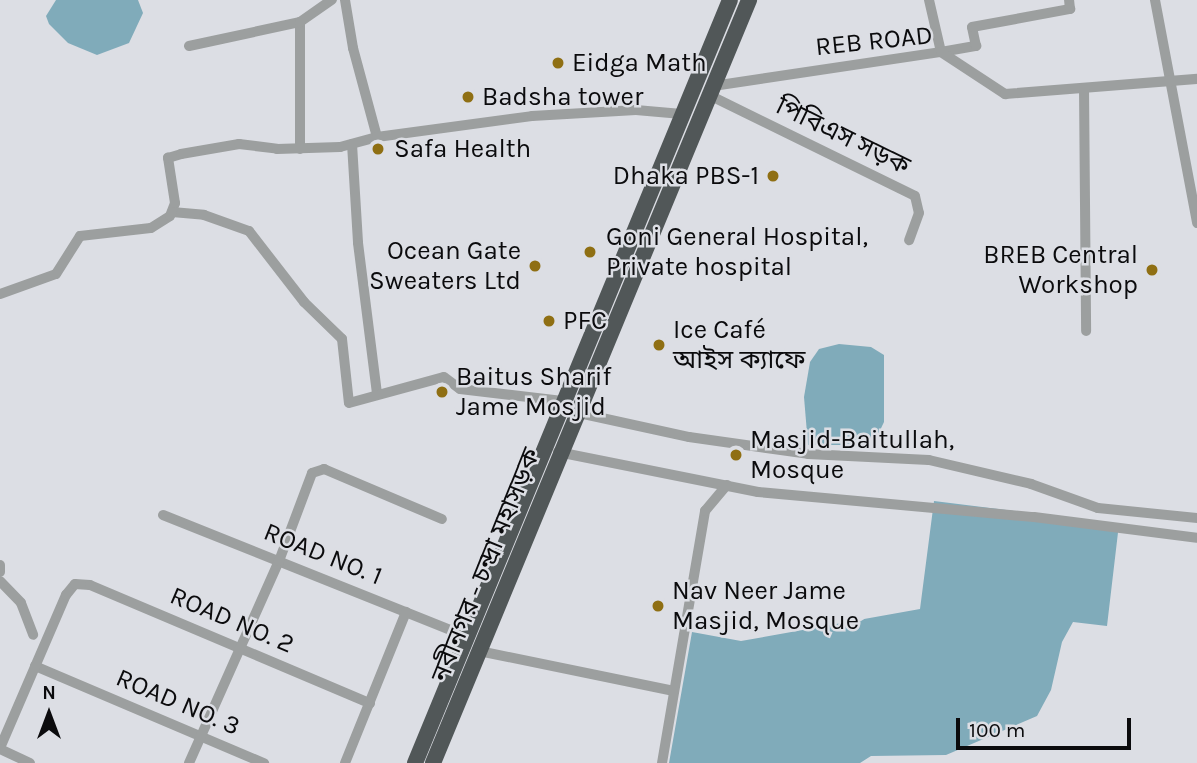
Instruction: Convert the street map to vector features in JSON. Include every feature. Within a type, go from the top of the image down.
[{"type":"highway","name":"নবীনগর - চন্দ্রা মহাসড়ক","points":[[415,763],[562,401],[730,0]]},
{"type":"highway","name":"নবীনগর - চন্দ্রা মহাসড়ক","points":[[433,763],[558,452],[579,413],[749,0]]},
{"type":"street","points":[[189,46],[300,22],[332,0]]},
{"type":"street","points":[[345,0],[377,137]]},
{"type":"street","points":[[929,0],[941,52],[976,46],[972,27],[1070,9],[1069,0]]},
{"type":"street","points":[[1155,0],[1171,68],[1169,83],[1197,223]]},
{"type":"street","points":[[300,22],[300,149]]},
{"type":"street","name":"REB ROAD","points":[[711,90],[941,52],[1005,94],[1197,79]]},
{"type":"street","points":[[1084,88],[1086,331]]},
{"type":"street","name":"পিবিএস সড়ক","points":[[711,90],[915,196],[919,214],[909,240]]},
{"type":"street","points":[[172,212],[174,188],[168,158],[239,144],[300,149],[352,144],[377,137],[532,116],[636,110],[682,114]]},
{"type":"street","points":[[352,144],[358,243],[377,394]]},
{"type":"street","points":[[0,294],[56,274],[61,259],[80,236],[151,228],[172,212],[204,215],[249,231],[304,302],[342,339],[349,403],[444,377],[460,389],[562,401]]},
{"type":"street","points":[[579,413],[689,437],[808,454],[929,460],[1031,485],[1098,508],[1197,518]]},
{"type":"street","points":[[558,452],[727,485],[1197,538]]},
{"type":"street","points":[[189,763],[279,561],[304,485],[312,473],[324,469],[442,519]]},
{"type":"street","points":[[662,763],[705,511],[727,485]]},
{"type":"street","name":"ROAD NO. 1","points":[[163,515],[466,636]]},
{"type":"street","points":[[0,565],[0,572]]},
{"type":"street","points":[[0,581],[21,603],[33,635]]},
{"type":"street","name":"ROAD NO. 2","points":[[35,667],[75,584],[90,585],[370,703]]},
{"type":"street","points":[[345,763],[406,612]]},
{"type":"street","points":[[479,651],[674,691]]},
{"type":"street","points":[[30,763],[0,749],[35,667]]},
{"type":"street","name":"ROAD NO. 3","points":[[35,667],[264,763]]},
{"type":"water","points":[[56,0],[138,0],[143,13],[129,43],[97,55],[68,43],[49,24],[46,16]]},
{"type":"water","points":[[839,344],[871,347],[884,355],[884,422],[873,445],[808,445],[804,397],[810,362],[819,349]]},
{"type":"water","points":[[934,501],[1119,524],[1107,626],[1073,622],[1062,642],[1051,690],[1037,716],[946,755],[871,756],[860,763],[669,763],[692,632],[741,641],[920,609]]},
{"type":"place","name":"Eidga Math","points":[[558,63]]},
{"type":"place","name":"Badsha tower","points":[[468,97]]},
{"type":"place","name":"Safa Health","points":[[378,149]]},
{"type":"place","name":"Dhaka PBS-1","points":[[773,176]]},
{"type":"place","name":"Goni General Hospital, Private hospital","points":[[590,252]]},
{"type":"place","name":"Ocean Gate Sweaters Ltd","points":[[535,266]]},
{"type":"place","name":"BREB Central Workshop","points":[[1152,270]]},
{"type":"place","name":"PFC","points":[[549,321]]},
{"type":"place","name":"Ice Café আইস ক্যাফে","points":[[659,345]]},
{"type":"place","name":"Baitus Sharif Jame Mosjid","points":[[442,392]]},
{"type":"place","name":"Masjid-Baitullah, Mosque","points":[[736,455]]},
{"type":"place","name":"Nav Neer Jame Masjid, Mosque","points":[[658,606]]}]
